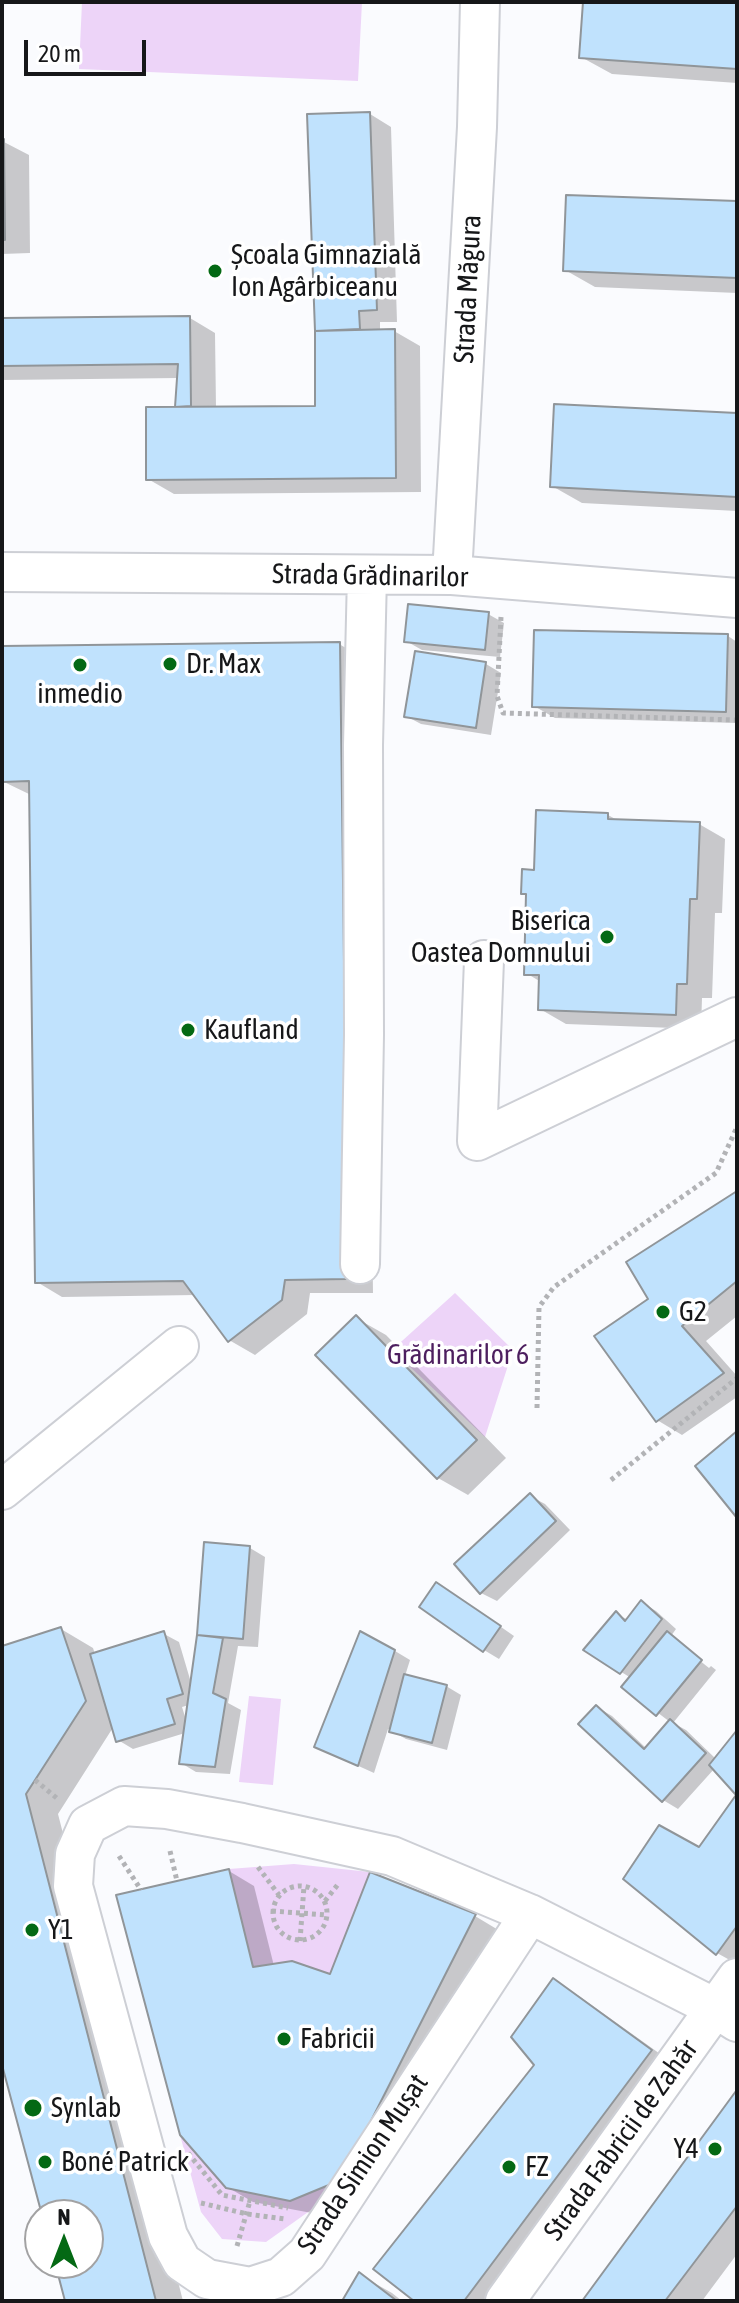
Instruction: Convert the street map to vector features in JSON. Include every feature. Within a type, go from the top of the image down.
[{"type":"street","name":"Strada Măgura","points":[[469,576],[480,2]]},
{"type":"street","name":"Strada Grădinarilor","points":[[2,572],[469,576],[737,598]]},
{"type":"street","points":[[360,1264],[367,575]]},
{"type":"street","points":[[484,960],[477,1141],[737,1017]]},
{"type":"street","points":[[2,1490],[179,1346]]},
{"type":"street","name":"Strada Simion Mușat","points":[[530,1914],[307,2254],[281,2277],[250,2287],[207,2279],[182,2262],[168,2236],[73,1886],[75,1854],[88,1825],[124,1806],[167,1809],[392,1856],[530,1914],[730,2002]]},
{"type":"street","name":"Strada Fabricii de Zahăr","points":[[505,2301],[730,2002]]},
{"type":"path","points":[[469,576],[501,614],[497,696],[503,713],[737,720]]},
{"type":"path","points":[[537,1408],[539,1307],[554,1287],[716,1173],[737,1127]]},
{"type":"path","points":[[611,1480],[737,1378]]},
{"type":"path","points":[[170,1850],[177,1881]]},
{"type":"path","points":[[117,1854],[141,1890]]},
{"type":"path","points":[[254,1862],[279,1895]]},
{"type":"path","points":[[295,1886],[304,1886],[320,1894],[325,1901],[327,1915],[323,1928],[300,1941],[291,1939],[277,1928],[272,1911],[279,1895],[295,1886]]},
{"type":"path","points":[[300,1941],[304,1886]]},
{"type":"path","points":[[272,1911],[327,1915]]},
{"type":"path","points":[[184,2148],[222,2195],[287,2209],[301,2202]]},
{"type":"path","points":[[236,2248],[250,2201]]},
{"type":"path","points":[[197,2202],[291,2220]]},
{"type":"green space","points":[[82,2],[362,2],[358,81],[79,69]]},
{"type":"green space","name":"Grădinarilor 6","points":[[455,1293],[513,1350],[485,1437],[392,1350]]},
{"type":"green space","points":[[249,1696],[281,1699],[273,1785],[239,1782]]},
{"type":"green space","points":[[294,1864],[370,1872],[330,1974],[292,1961],[253,1967],[229,1869]]},
{"type":"green space","points":[[180,2135],[226,2188],[290,2201],[341,2180],[318,2205],[266,2242],[222,2239],[201,2212]]},
{"type":"building","points":[[583,2],[737,2],[737,69],[579,58]]},
{"type":"building","points":[[370,112],[377,310],[359,311],[360,329],[315,331],[307,114]]},
{"type":"building","points":[[4,139],[5,240],[2,240]]},
{"type":"building","points":[[566,195],[737,201],[737,278],[563,271]]},
{"type":"building","points":[[190,316],[191,406],[175,407],[178,364],[2,366],[2,318]]},
{"type":"building","points":[[395,329],[396,478],[146,480],[146,407],[315,406],[315,331]]},
{"type":"building","points":[[554,404],[737,413],[737,497],[550,487]]},
{"type":"building","points":[[408,604],[489,612],[485,650],[404,642]]},
{"type":"building","points":[[534,630],[728,634],[726,712],[532,707]]},
{"type":"building","name":"Kaufland","points":[[340,642],[348,1279],[285,1280],[282,1300],[228,1342],[183,1281],[35,1283],[29,781],[2,782],[2,646]]},
{"type":"building","points":[[415,651],[486,662],[476,728],[404,717]]},
{"type":"building","name":"Biserica Oastea Domnului","points":[[536,810],[608,813],[608,819],[700,822],[697,899],[690,899],[687,984],[677,984],[676,1015],[538,1010],[539,975],[524,975],[526,894],[521,894],[522,869],[534,870]]},
{"type":"building","name":"G2","points":[[737,1191],[737,1281],[682,1326],[724,1373],[656,1422],[594,1336],[648,1299],[626,1262]]},
{"type":"building","points":[[356,1315],[477,1440],[437,1479],[315,1355]]},
{"type":"building","points":[[737,1431],[737,1518],[695,1466]]},
{"type":"building","points":[[530,1493],[556,1521],[480,1594],[454,1564]]},
{"type":"building","points":[[204,1542],[250,1546],[243,1639],[197,1635]]},
{"type":"building","points":[[436,1582],[501,1626],[483,1652],[419,1607]]},
{"type":"building","points":[[641,1600],[662,1619],[620,1674],[583,1650],[616,1611],[625,1621]]},
{"type":"building","name":"Y1","points":[[61,1627],[86,1701],[26,1794],[156,2301],[65,2301],[59,2279],[104,2279],[104,2199],[38,2199],[2,2065],[2,1646]]},
{"type":"building","points":[[164,1631],[183,1694],[167,1699],[175,1724],[116,1742],[90,1654]]},
{"type":"building","points":[[360,1631],[395,1650],[358,1766],[314,1747]]},
{"type":"building","points":[[667,1631],[702,1660],[656,1716],[621,1687]]},
{"type":"building","points":[[197,1635],[223,1638],[213,1693],[226,1699],[215,1767],[179,1764]]},
{"type":"building","points":[[404,1674],[447,1685],[432,1743],[389,1732]]},
{"type":"building","points":[[596,1705],[644,1749],[670,1719],[706,1753],[662,1802],[578,1724]]},
{"type":"building","points":[[737,1730],[737,1926],[716,1955],[623,1879],[659,1825],[699,1847],[736,1795],[709,1765]]},
{"type":"building","name":"Fabricii","points":[[229,1869],[253,1967],[292,1961],[330,1974],[370,1872],[476,1914],[341,2180],[290,2201],[226,2188],[180,2135],[116,1895]]},
{"type":"building","name":"FZ","points":[[553,1978],[652,2050],[464,2301],[414,2301],[373,2269],[534,2065],[511,2037]]},
{"type":"building","name":"Y4","points":[[736,2091],[737,2206],[665,2301],[582,2301]]},
{"type":"building","points":[[359,2272],[397,2301],[342,2301]]},
{"type":"place","name":"Școala Gimnazială Ion Agârbiceanu","points":[[215,271]]},
{"type":"place","name":"Dr. Max","points":[[170,664]]},
{"type":"place","name":"inmedio","points":[[80,665]]},
{"type":"place","name":"Biserica Oastea Domnului","points":[[607,937]]},
{"type":"place","name":"Kaufland","points":[[188,1030]]},
{"type":"place","name":"G2","points":[[663,1312]]},
{"type":"place","name":"Y1","points":[[32,1930]]},
{"type":"place","name":"Fabricii","points":[[284,2039]]},
{"type":"place","name":"Synlab","points":[[33,2108]]},
{"type":"place","name":"Y4","points":[[715,2149]]},
{"type":"place","name":"Boné Patrick","points":[[45,2162]]},
{"type":"place","name":"FZ","points":[[509,2167]]}]
